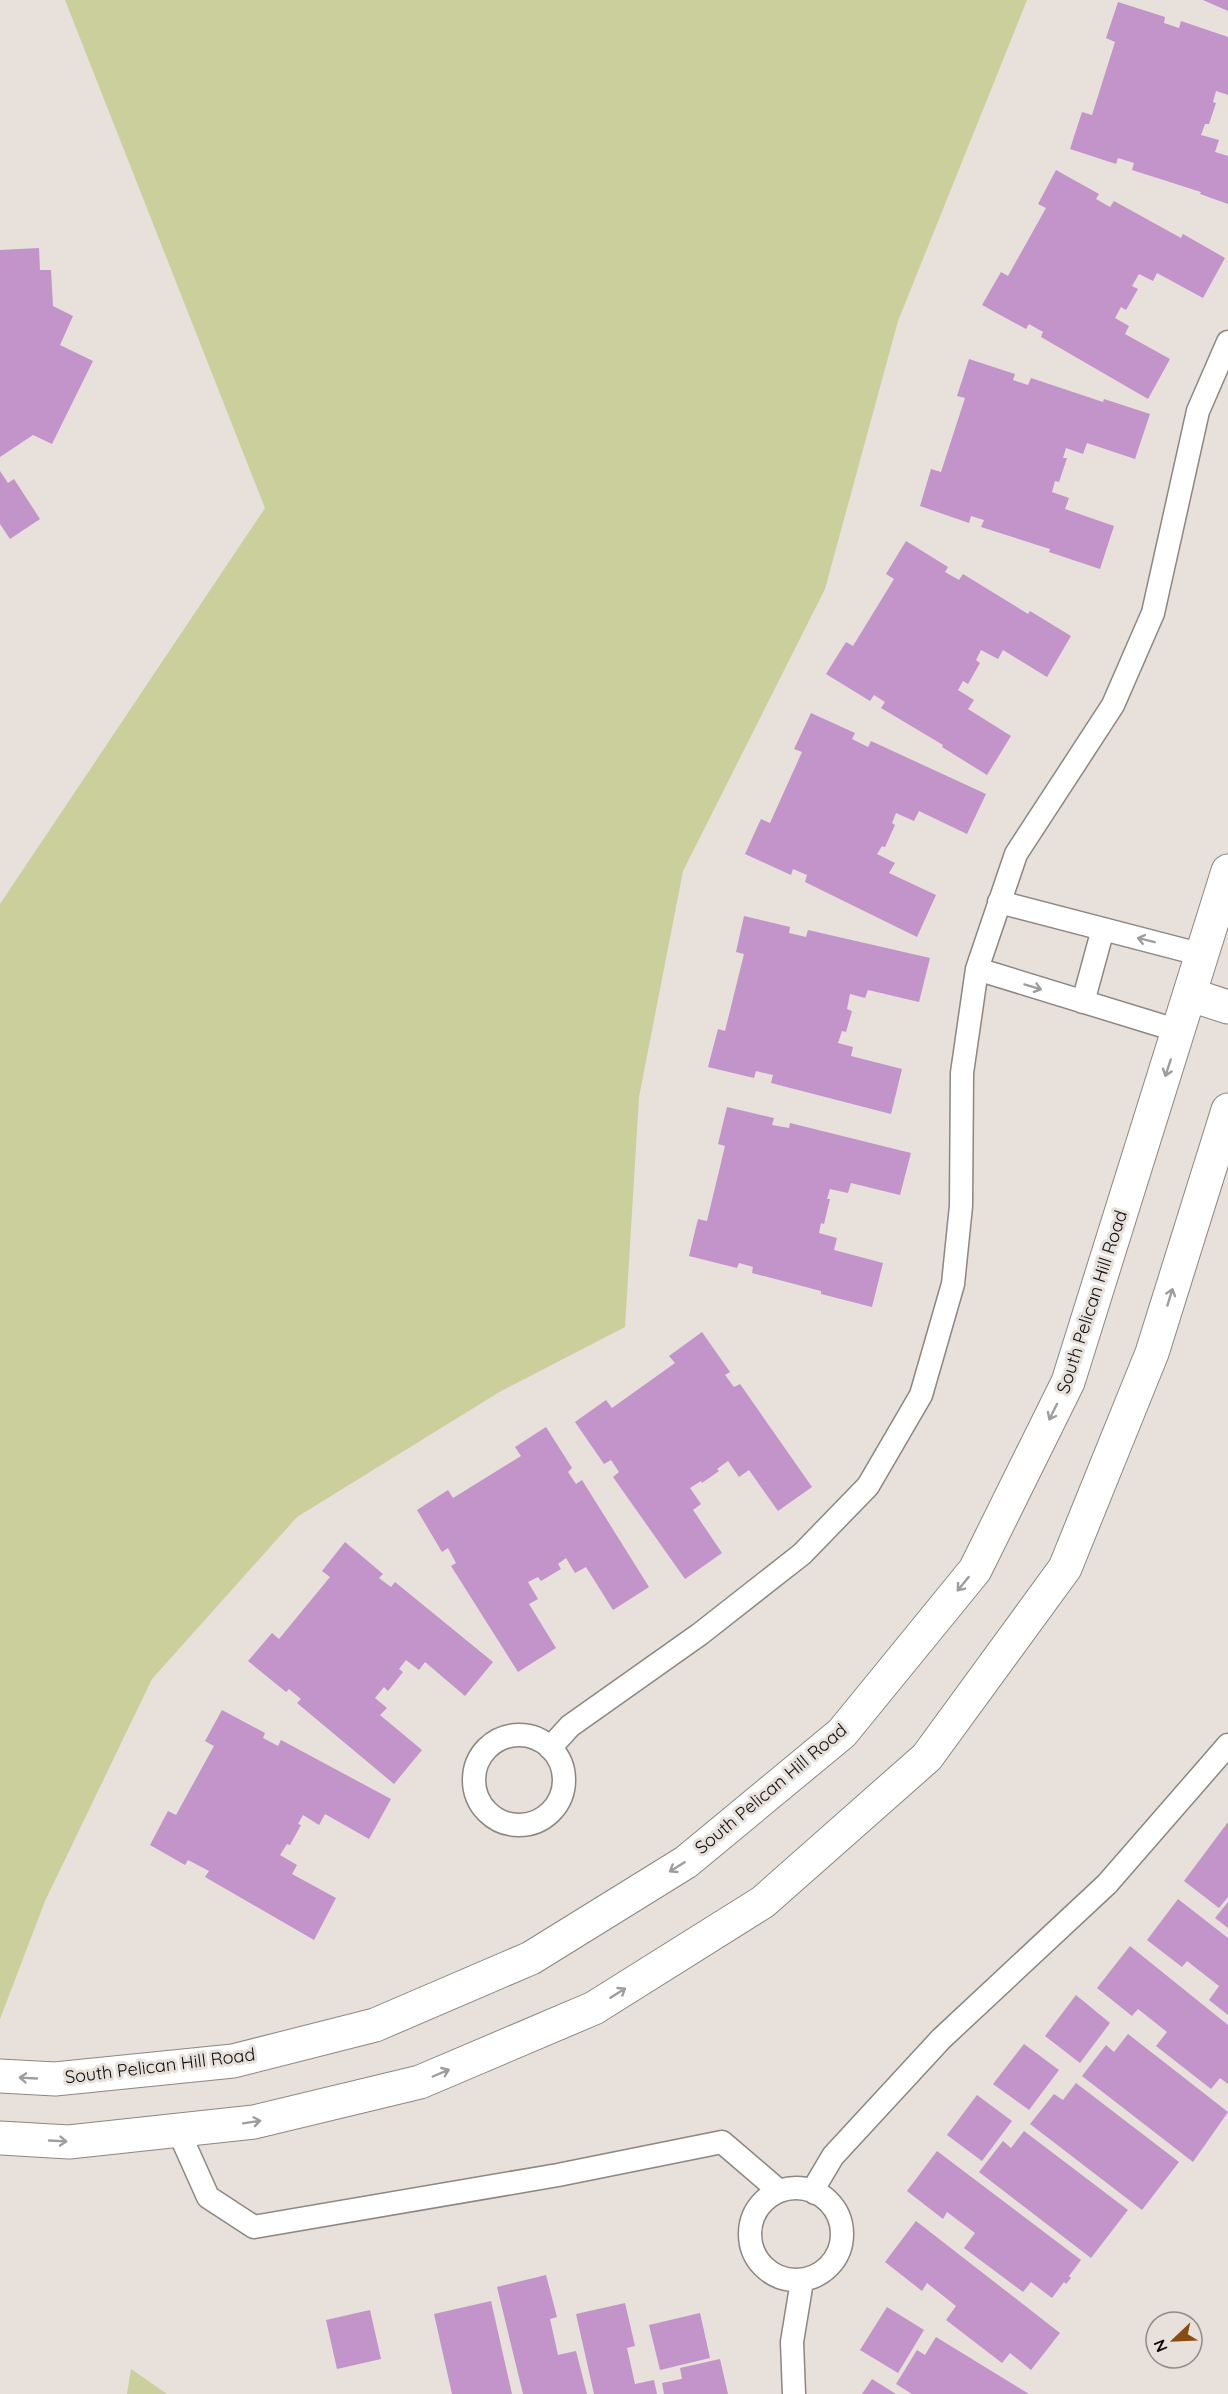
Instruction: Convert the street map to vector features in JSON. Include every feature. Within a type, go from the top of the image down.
[{"type":"street","name":"South Pelican Hill Road","points":[[0,2076],[55,2079],[233,2061],[375,2025],[531,1958],[686,1862],[842,1733],[975,1570],[1068,1382],[1228,871]]},
{"type":"street","points":[[1191,995],[1228,1007]]},
{"type":"street","points":[[0,2138],[69,2142],[254,2122],[420,2082],[594,2008],[763,1902],[927,1757],[1065,1568],[1152,1353],[1228,1110]]},
{"type":"lane","points":[[550,1748],[570,1726],[700,1634],[802,1554],[868,1486],[921,1395],[953,1284],[961,1206],[962,1073],[977,969],[1016,854],[1113,705],[1153,613],[1198,411],[1228,342]]},
{"type":"lane","points":[[999,902],[1203,955]]},
{"type":"lane","points":[[1083,1002],[1103,929]]},
{"type":"lane","points":[[977,969],[1179,1031]]},
{"type":"lane","points":[[526,1734],[546,1743],[550,1748],[560,1760],[564,1782],[558,1803],[543,1819],[523,1825],[512,1824],[501,1822],[483,1809],[474,1789],[475,1767],[486,1748],[505,1736],[526,1734]]},
{"type":"lane","points":[[815,2193],[817,2183],[833,2156],[941,2039],[1107,1884],[1228,1745]]},
{"type":"lane","points":[[178,2130],[208,2197],[254,2226],[558,2175],[722,2142],[778,2190]]},
{"type":"lane","points":[[805,2187],[815,2193],[829,2199],[842,2222],[841,2249],[826,2270],[802,2281],[775,2276],[756,2258],[749,2232],[757,2207],[778,2190],[805,2187]]},
{"type":"lane","points":[[794,2394],[792,2342],[802,2281]]},
{"type":"green space","points":[[65,0],[1027,0],[898,321],[825,589],[683,871],[639,1097],[625,1327],[501,1391],[297,1517],[152,1679],[45,1901],[0,2019],[0,904],[265,508]]},
{"type":"green space","points":[[131,2369],[167,2394],[127,2394]]},
{"type":"building","points":[[1203,0],[1228,0],[1228,11]]},
{"type":"building","points":[[1118,2],[1165,17],[1164,23],[1179,28],[1181,21],[1228,37],[1228,95],[1216,91],[1213,102],[1216,103],[1209,124],[1205,124],[1201,135],[1219,140],[1215,152],[1228,156],[1228,204],[1200,194],[1201,192],[1132,170],[1134,163],[1118,158],[1116,164],[1070,149],[1082,112],[1092,115],[1115,42],[1106,38]]},
{"type":"building","points":[[1056,170],[1099,194],[1096,199],[1110,207],[1114,201],[1181,238],[1183,234],[1225,258],[1203,298],[1157,273],[1153,281],[1139,274],[1132,286],[1138,289],[1126,310],[1121,307],[1115,318],[1129,326],[1125,334],[1170,359],[1148,399],[1041,337],[1043,332],[1029,324],[1026,329],[982,305],[1001,272],[1008,276],[1046,208],[1038,204]]},
{"type":"building","points":[[39,248],[40,270],[51,270],[53,306],[73,316],[60,345],[93,361],[52,444],[33,435],[0,457],[0,250]]},
{"type":"building","points":[[969,359],[1015,374],[1013,380],[1028,385],[1031,378],[1103,402],[1104,399],[1150,414],[1135,459],[1087,443],[1083,454],[1066,448],[1063,458],[1067,458],[1059,482],[1055,481],[1052,492],[1069,498],[1065,509],[1114,526],[1100,569],[1049,552],[1050,549],[981,527],[984,520],[971,516],[969,523],[920,506],[931,469],[941,472],[965,398],[957,396]]},
{"type":"building","points":[[0,471],[8,483],[14,479],[40,519],[10,539],[0,524]]},
{"type":"building","points":[[906,541],[948,567],[945,572],[959,580],[963,574],[1028,614],[1030,611],[1071,636],[1047,677],[1003,650],[998,659],[981,650],[976,660],[980,663],[968,684],[963,681],[958,690],[974,700],[968,709],[1011,736],[987,775],[942,747],[943,745],[881,708],[885,702],[874,695],[870,701],[826,674],[846,642],[853,646],[894,579],[886,574]]},
{"type":"building","points":[[811,713],[855,733],[852,739],[868,747],[871,741],[986,794],[967,834],[919,811],[914,821],[896,813],[892,823],[895,825],[885,847],[882,846],[877,854],[895,863],[889,873],[936,895],[917,937],[805,882],[807,875],[793,869],[791,875],[745,854],[761,819],[770,823],[802,752],[794,749]]},
{"type":"building","points":[[744,916],[790,927],[789,933],[806,937],[808,930],[930,958],[919,1002],[868,990],[865,998],[850,994],[847,1009],[852,1011],[846,1032],[842,1031],[838,1043],[853,1047],[851,1056],[902,1069],[891,1114],[771,1083],[773,1075],[756,1071],[754,1078],[708,1067],[718,1029],[725,1031],[744,954],[736,952]]},
{"type":"building","points":[[727,1107],[774,1118],[772,1125],[789,1128],[790,1123],[911,1153],[900,1195],[851,1183],[848,1193],[830,1189],[827,1199],[830,1199],[824,1224],[821,1223],[819,1233],[837,1238],[834,1250],[883,1263],[872,1307],[752,1273],[753,1267],[739,1263],[737,1268],[689,1256],[698,1219],[707,1221],[725,1146],[718,1144]]},
{"type":"building","points":[[702,1332],[730,1372],[725,1375],[734,1387],[740,1384],[812,1487],[778,1511],[749,1470],[739,1477],[728,1461],[717,1469],[719,1471],[690,1488],[701,1504],[693,1510],[722,1553],[685,1579],[613,1477],[619,1472],[611,1460],[604,1464],[575,1422],[606,1400],[612,1408],[675,1363],[669,1356]]},
{"type":"building","points":[[546,1427],[572,1468],[568,1472],[576,1484],[582,1480],[649,1587],[613,1610],[586,1567],[575,1573],[566,1558],[558,1564],[561,1569],[541,1581],[538,1577],[528,1582],[538,1599],[529,1604],[556,1648],[518,1672],[451,1566],[456,1563],[448,1548],[442,1552],[417,1510],[448,1490],[453,1498],[521,1456],[515,1447]]},
{"type":"building","points":[[345,1542],[383,1574],[379,1578],[391,1587],[395,1582],[493,1662],[465,1696],[425,1662],[419,1670],[406,1660],[399,1669],[403,1672],[388,1691],[384,1687],[375,1698],[387,1708],[380,1715],[422,1750],[394,1784],[297,1703],[301,1699],[289,1689],[286,1692],[248,1661],[272,1633],[279,1639],[330,1577],[322,1571]]},
{"type":"building","points":[[222,1710],[265,1733],[263,1738],[278,1746],[281,1740],[391,1799],[369,1839],[325,1814],[319,1825],[303,1815],[298,1824],[301,1825],[290,1845],[287,1844],[280,1855],[297,1865],[292,1874],[336,1898],[314,1940],[205,1877],[209,1871],[188,1860],[185,1865],[150,1845],[168,1811],[176,1815],[214,1746],[205,1741]]},
{"type":"building","points":[[1228,1822],[1228,1897],[1219,1908],[1184,1881]]},
{"type":"building","points":[[1178,1899],[1228,1938],[1228,2015],[1209,2000],[1219,1986],[1187,1961],[1182,1967],[1147,1940]]},
{"type":"building","points":[[1228,1902],[1228,1928],[1215,1918]]},
{"type":"building","points":[[1130,1946],[1228,2025],[1228,2084],[1220,2078],[1211,2089],[1156,2046],[1167,2032],[1138,2009],[1132,2016],[1097,1988]]},
{"type":"building","points":[[1076,1995],[1110,2023],[1080,2063],[1045,2036]]},
{"type":"building","points":[[1128,2034],[1228,2112],[1193,2162],[1082,2076],[1106,2045],[1114,2052]]},
{"type":"building","points":[[1024,2044],[1059,2070],[1029,2110],[993,2084]]},
{"type":"building","points":[[1076,2083],[1179,2162],[1142,2210],[1030,2124],[1054,2094],[1063,2100]]},
{"type":"building","points":[[977,2095],[1012,2121],[982,2161],[947,2135]]},
{"type":"building","points":[[1024,2131],[1128,2210],[1091,2258],[979,2172],[1003,2141],[1011,2148]]},
{"type":"building","points":[[937,2151],[1081,2260],[1069,2276],[1071,2278],[1066,2284],[1064,2282],[1052,2298],[1031,2282],[1023,2292],[964,2248],[975,2233],[947,2212],[943,2219],[907,2191]]},
{"type":"building","points":[[916,2221],[1060,2333],[1031,2370],[1010,2353],[1002,2363],[946,2320],[956,2306],[927,2283],[922,2291],[885,2262]]},
{"type":"building","points":[[546,2275],[557,2317],[550,2319],[558,2355],[576,2351],[587,2394],[523,2394],[497,2287]]},
{"type":"building","points":[[491,2301],[512,2394],[452,2394],[434,2314]]},
{"type":"building","points":[[625,2303],[635,2346],[627,2348],[635,2384],[654,2380],[657,2394],[594,2394],[576,2314]]},
{"type":"building","points":[[887,2307],[924,2330],[898,2373],[860,2350]]},
{"type":"building","points":[[370,2310],[381,2359],[337,2369],[326,2320]]},
{"type":"building","points":[[700,2313],[710,2358],[660,2370],[649,2325]]},
{"type":"building","points":[[936,2337],[1029,2394],[912,2394],[896,2384],[917,2350],[925,2355]]},
{"type":"building","points":[[720,2359],[728,2394],[664,2394],[662,2383],[682,2379],[680,2368]]},
{"type":"building","points":[[872,2379],[896,2394],[862,2394]]}]
